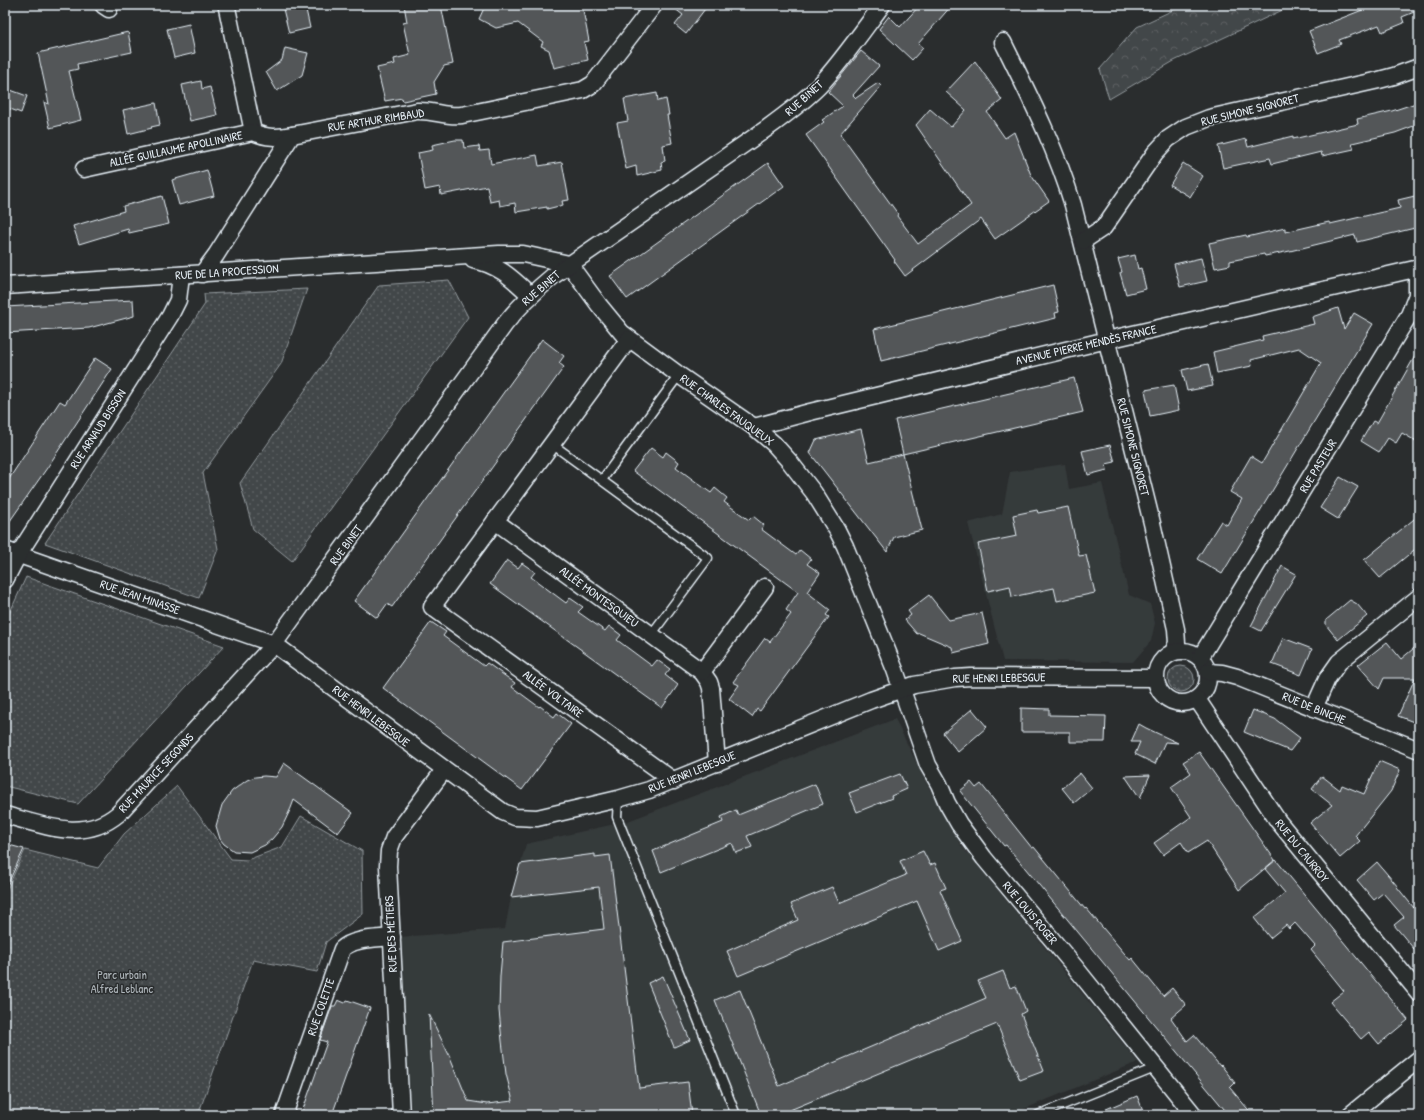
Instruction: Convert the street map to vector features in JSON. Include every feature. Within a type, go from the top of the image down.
[{"type":"street","name":"RUE ARTHUR RIMBAUD","points":[[292,135],[423,110],[448,116],[462,115],[583,90],[593,84],[654,5]]},
{"type":"street","name":"RUE BINET","points":[[274,644],[505,324],[530,295],[569,264],[625,227],[796,107],[819,86],[830,73],[882,5]]},
{"type":"street","points":[[227,8],[254,132]]},
{"type":"street","name":"RUE SIMONE SIGNORET","points":[[1003,42],[1036,110],[1069,190],[1083,241],[1152,523],[1176,629],[1176,643],[1173,652]]},
{"type":"street","name":"RUE SIMONE SIGNORET","points":[[1083,241],[1104,227],[1155,153],[1168,139],[1186,127],[1209,118],[1386,78],[1419,67]]},
{"type":"street","name":"ALLÉE GUILLAUME APOLLINAIRE","points":[[84,169],[254,132],[278,138],[292,135]]},
{"type":"street","points":[[202,274],[216,255],[292,135]]},
{"type":"street","name":"RUE DE LA PROCESSION","points":[[5,286],[499,254],[523,254],[569,264]]},
{"type":"street","name":"RUE DE LA PROCESSION","points":[[450,258],[482,261],[492,265],[508,275],[530,295]]},
{"type":"street","name":"RUE CHARLES FAUQUEUX","points":[[569,264],[607,316],[629,339],[754,427],[774,444],[790,462],[814,493],[837,530],[855,568],[903,689]]},
{"type":"street","name":"AVENUE PIERRE MENDÈS FRANCE","points":[[754,427],[1107,340],[1418,268]]},
{"type":"street","name":"RUE PASTEUR","points":[[1204,665],[1409,315],[1417,295],[1418,268]]},
{"type":"street","name":"RUE ARNAUD BISSON","points":[[5,580],[11,552],[167,322],[178,300],[181,275]]},
{"type":"street","points":[[495,521],[629,339]]},
{"type":"street","name":"ALLÉE VOLTAIRE","points":[[495,521],[432,607],[674,780]]},
{"type":"street","name":"ALLÉE MONTESQUIEU","points":[[495,521],[702,672],[711,688],[717,763]]},
{"type":"street","name":"RUE JEAN MINASSE","points":[[11,552],[274,644]]},
{"type":"street","points":[[702,672],[765,587]]},
{"type":"street","points":[[1314,708],[1327,679],[1339,662],[1419,597]]},
{"type":"street","name":"RUE HENRI LEBESGUE","points":[[274,644],[503,812],[521,818],[545,817],[618,799],[674,780],[871,700],[903,689],[939,680],[971,677],[1155,678]]},
{"type":"street","name":"RUE MAURICE SEGONDS","points":[[5,816],[74,830],[93,828],[110,821],[128,804],[274,644]]},
{"type":"street","points":[[1188,651],[1204,665],[1208,684],[1204,693],[1197,699],[1185,703],[1176,703],[1170,701],[1159,690],[1155,678],[1157,667],[1166,656],[1173,652],[1188,651]]},
{"type":"street","name":"RUE DE BINCHE","points":[[1204,665],[1419,750]]},
{"type":"street","name":"RUE LOUIS ROGER","points":[[903,689],[928,765],[959,824],[984,858],[1194,1115]]},
{"type":"street","name":"RUE DU CAURROY","points":[[1197,699],[1278,822],[1419,993]]},
{"type":"street","name":"RUE DES MÉTIERS","points":[[401,1115],[388,866],[389,851],[391,844],[407,819],[444,770]]},
{"type":"street","name":"RUE COLETTE","points":[[284,1115],[342,949],[350,943],[392,937]]},
{"type":"street","points":[[1350,1115],[1419,1059]]},
{"type":"lane","points":[[602,480],[679,375]]},
{"type":"lane","points":[[552,444],[708,558],[651,635]]},
{"type":"lane","points":[[618,799],[617,817],[736,1115]]},
{"type":"lane","points":[[1038,1115],[1155,1068]]},
{"type":"shaded area","points":[[1065,464],[1069,489],[1102,483],[1129,595],[1150,604],[1155,623],[1151,641],[1133,662],[1003,661],[968,523],[1002,514],[1010,472]]},
{"type":"shaded area","points":[[895,719],[927,784],[961,845],[1138,1062],[1010,1115],[411,1115],[399,937],[505,929],[511,897],[526,844],[628,821]]},
{"type":"green space","points":[[1184,5],[1289,5],[1289,7],[1174,61],[1109,99],[1100,69],[1137,27]]},
{"type":"green space","points":[[449,280],[468,317],[292,561],[253,529],[240,483],[379,285]]},
{"type":"green space","points":[[307,289],[281,364],[203,473],[218,549],[199,598],[45,543],[205,304],[204,294]]},
{"type":"green space","points":[[26,577],[224,646],[78,804],[5,786],[5,623]]},
{"type":"green space","points":[[1181,666],[1190,670],[1194,679],[1190,688],[1181,692],[1172,688],[1168,679],[1172,670]]},
{"type":"green space","name":"Parc urbain Alfred Leblanc","points":[[177,786],[231,859],[247,860],[282,847],[301,816],[362,851],[363,914],[326,942],[317,972],[253,960],[198,1115],[5,1115],[5,894],[25,850],[98,868],[124,834]]},
{"type":"building","points":[[282,5],[305,5],[310,28],[289,33]]},
{"type":"building","points":[[404,5],[441,5],[453,64],[444,66],[434,82],[436,94],[403,101],[402,98],[385,101],[377,68],[395,64],[394,59],[410,55],[403,23],[407,22]]},
{"type":"building","points":[[484,5],[582,5],[589,41],[584,42],[588,60],[554,68],[549,50],[541,46],[543,42],[518,23],[496,28],[479,19]]},
{"type":"building","points":[[670,5],[708,5],[686,34],[675,25],[683,15]]},
{"type":"building","points":[[920,5],[952,5],[918,44],[923,48],[912,60],[879,29],[889,16],[900,27]]},
{"type":"building","points":[[1375,5],[1419,5],[1419,10],[1402,17],[1404,23],[1382,32],[1379,25],[1339,40],[1341,44],[1318,53],[1309,31]]},
{"type":"building","points":[[189,24],[195,53],[174,58],[167,29]]},
{"type":"building","points":[[128,32],[132,52],[77,64],[78,69],[69,71],[81,120],[50,128],[44,102],[49,104],[38,53]]},
{"type":"building","points":[[285,48],[308,53],[302,75],[277,91],[266,72],[282,60]]},
{"type":"building","points":[[861,51],[879,66],[853,95],[856,98],[878,83],[881,86],[840,134],[918,244],[971,205],[916,125],[930,109],[951,127],[966,110],[946,92],[975,61],[1002,100],[987,112],[1005,138],[1014,132],[1031,175],[1049,201],[995,239],[981,219],[905,276],[806,135],[824,122],[822,120],[843,106],[828,92]]},
{"type":"building","points":[[201,81],[202,89],[210,87],[217,115],[190,121],[182,85]]},
{"type":"building","points":[[5,88],[27,96],[21,113],[5,107]]},
{"type":"building","points":[[657,93],[658,101],[666,99],[672,143],[663,145],[665,161],[661,162],[662,170],[637,176],[636,166],[626,169],[617,123],[628,121],[624,99]]},
{"type":"building","points":[[1419,102],[1419,124],[1395,133],[1352,143],[1354,149],[1322,156],[1321,152],[1272,164],[1270,158],[1223,168],[1218,146],[1246,139],[1248,147],[1293,136],[1293,139],[1358,124],[1357,119],[1392,111]]},
{"type":"building","points":[[156,103],[160,125],[128,134],[123,110]]},
{"type":"building","points":[[455,140],[463,140],[464,148],[479,146],[480,151],[489,150],[491,164],[537,155],[539,166],[562,162],[569,200],[562,201],[563,205],[547,209],[547,207],[516,212],[515,203],[500,206],[499,200],[490,202],[487,186],[441,195],[440,187],[425,190],[418,153],[433,150],[432,145]]},
{"type":"building","points":[[768,163],[784,186],[627,299],[610,276]]},
{"type":"building","points":[[1183,163],[1203,176],[1190,197],[1170,185]]},
{"type":"building","points":[[207,170],[214,196],[179,205],[172,180]]},
{"type":"building","points":[[1419,195],[1419,227],[1357,242],[1355,235],[1290,251],[1265,256],[1264,254],[1230,261],[1230,265],[1215,268],[1209,243],[1246,235],[1247,237],[1285,228],[1285,232],[1329,222],[1330,224],[1400,208],[1398,200]]},
{"type":"building","points":[[162,196],[169,224],[129,233],[128,229],[79,244],[73,226],[124,211],[123,206]]},
{"type":"building","points":[[1135,255],[1138,269],[1141,268],[1146,289],[1126,294],[1118,259]]},
{"type":"building","points":[[1201,258],[1207,281],[1180,287],[1174,264]]},
{"type":"building","points":[[1053,285],[1059,312],[1055,313],[1056,318],[881,361],[874,329]]},
{"type":"building","points":[[133,300],[134,316],[89,328],[5,333],[5,307]]},
{"type":"building","points":[[1338,308],[1344,329],[1354,313],[1373,324],[1222,574],[1197,559],[1221,521],[1227,525],[1242,499],[1230,492],[1251,456],[1262,463],[1321,363],[1299,348],[1251,360],[1252,366],[1217,373],[1213,352],[1263,340],[1262,336],[1314,324],[1312,317]]},
{"type":"building","points":[[542,339],[564,356],[559,363],[564,367],[392,607],[387,604],[377,618],[354,601]]},
{"type":"building","points":[[1419,349],[1419,443],[1402,433],[1396,443],[1388,438],[1379,452],[1361,441],[1373,421],[1377,423]]},
{"type":"building","points":[[95,358],[112,369],[47,468],[5,528],[5,485],[60,401],[65,404]]},
{"type":"building","points":[[1208,364],[1213,386],[1187,391],[1182,370]]},
{"type":"building","points":[[1074,378],[1083,412],[903,454],[895,420]]},
{"type":"building","points":[[1174,385],[1179,410],[1150,416],[1145,390]]},
{"type":"building","points":[[861,429],[869,462],[903,454],[922,530],[894,537],[887,552],[810,453],[816,440]]},
{"type":"building","points":[[1110,445],[1115,462],[1106,464],[1107,470],[1088,475],[1082,451]]},
{"type":"building","points":[[651,448],[663,457],[666,452],[679,462],[676,467],[711,493],[715,488],[727,498],[724,502],[749,520],[753,516],[764,525],[761,529],[796,555],[800,550],[811,559],[807,564],[820,573],[807,592],[830,610],[826,615],[829,617],[760,711],[757,709],[752,717],[729,699],[739,685],[733,682],[765,638],[770,642],[791,614],[786,610],[798,592],[633,471]]},
{"type":"building","points":[[1340,477],[1358,487],[1338,519],[1320,508]]},
{"type":"building","points":[[1068,507],[1079,556],[1086,555],[1095,593],[1057,601],[1054,588],[1012,597],[1010,586],[988,591],[978,544],[1017,536],[1013,515],[1037,510],[1038,513]]},
{"type":"building","points":[[1419,515],[1419,546],[1380,578],[1364,560]]},
{"type":"building","points":[[507,560],[518,568],[522,563],[535,572],[531,577],[566,603],[570,598],[583,607],[578,612],[605,631],[609,626],[621,635],[617,640],[652,666],[657,660],[670,669],[665,675],[678,685],[662,708],[490,584]]},
{"type":"building","points":[[1282,566],[1296,574],[1261,631],[1251,626]]},
{"type":"building","points":[[929,595],[949,620],[982,613],[989,644],[953,653],[952,647],[919,633],[917,634],[905,620],[911,615],[908,611]]},
{"type":"building","points":[[1350,600],[1357,604],[1367,616],[1338,640],[1326,625],[1326,620]]},
{"type":"building","points":[[431,622],[446,632],[443,636],[484,666],[487,663],[515,683],[512,687],[539,707],[540,706],[554,717],[557,713],[571,724],[522,790],[383,688]]},
{"type":"building","points":[[1283,638],[1312,649],[1301,675],[1272,664]]},
{"type":"building","points":[[1387,642],[1401,659],[1419,644],[1419,724],[1398,716],[1415,678],[1384,678],[1379,689],[1358,665]]},
{"type":"building","points":[[1021,708],[1049,709],[1049,715],[1106,716],[1105,742],[1070,742],[1070,732],[1021,732]]},
{"type":"building","points":[[972,709],[987,727],[958,752],[943,733]]},
{"type":"building","points":[[1253,710],[1275,719],[1300,738],[1290,751],[1244,732]]},
{"type":"building","points":[[1139,724],[1178,743],[1165,742],[1155,764],[1135,754],[1140,742],[1131,742]]},
{"type":"building","points":[[1199,752],[1275,860],[1239,890],[1207,841],[1188,853],[1181,842],[1163,855],[1154,843],[1191,817],[1171,787],[1191,773],[1183,762]]},
{"type":"building","points":[[1379,761],[1400,770],[1391,791],[1355,836],[1360,841],[1340,858],[1310,823],[1332,805],[1312,789],[1322,776],[1340,790],[1342,785],[1364,794]]},
{"type":"building","points":[[284,763],[353,813],[338,833],[294,800],[282,827],[265,845],[250,852],[234,851],[220,839],[216,826],[222,805],[232,791],[247,780],[264,776],[276,777]]},
{"type":"building","points":[[1080,773],[1092,788],[1074,803],[1062,788]]},
{"type":"building","points":[[900,774],[907,789],[891,796],[892,798],[857,812],[849,793]]},
{"type":"building","points":[[1150,775],[1140,798],[1125,776]]},
{"type":"building","points":[[971,782],[976,788],[981,784],[1032,848],[1034,847],[1085,909],[1086,908],[1130,960],[1132,958],[1163,996],[1172,988],[1186,1005],[1171,1018],[1187,1041],[1194,1035],[1220,1066],[1221,1065],[1235,1083],[1230,1088],[1253,1115],[1229,1115],[1006,845],[1004,846],[960,791]]},
{"type":"building","points":[[815,784],[823,804],[747,836],[752,847],[736,853],[732,843],[661,872],[653,851],[723,822],[721,817],[736,810],[738,815]]},
{"type":"building","points":[[5,844],[24,849],[5,890]]},
{"type":"building","points":[[923,851],[930,865],[935,863],[946,888],[940,890],[962,941],[939,951],[917,901],[738,976],[727,951],[798,920],[791,904],[832,887],[839,903],[906,875],[900,861]]},
{"type":"building","points":[[595,854],[595,857],[610,855],[639,1088],[688,1082],[692,1115],[434,1115],[429,1014],[450,1057],[468,1101],[487,1104],[513,1101],[506,1074],[499,1010],[503,942],[604,929],[599,887],[511,897],[520,864]]},
{"type":"building","points":[[1276,860],[1408,1020],[1379,1044],[1369,1032],[1361,1039],[1330,1002],[1344,991],[1311,950],[1315,946],[1295,923],[1289,929],[1286,925],[1270,938],[1254,918],[1285,893],[1265,869]]},
{"type":"building","points":[[1377,862],[1414,908],[1419,904],[1419,955],[1394,925],[1404,917],[1383,893],[1374,900],[1357,880]]},
{"type":"building","points":[[1003,971],[1010,988],[1016,986],[1026,1011],[1021,1014],[1044,1071],[1020,1080],[997,1024],[778,1115],[761,1115],[715,1000],[740,990],[779,1086],[986,998],[978,981]]},
{"type":"building","points":[[663,976],[690,1040],[674,1047],[648,983]]},
{"type":"building","points":[[338,1000],[345,1003],[347,1000],[370,1008],[332,1115],[301,1115],[327,1042],[320,1040],[332,1006],[335,1006]]},
{"type":"building","points":[[1137,1096],[1145,1115],[1092,1115]]}]
